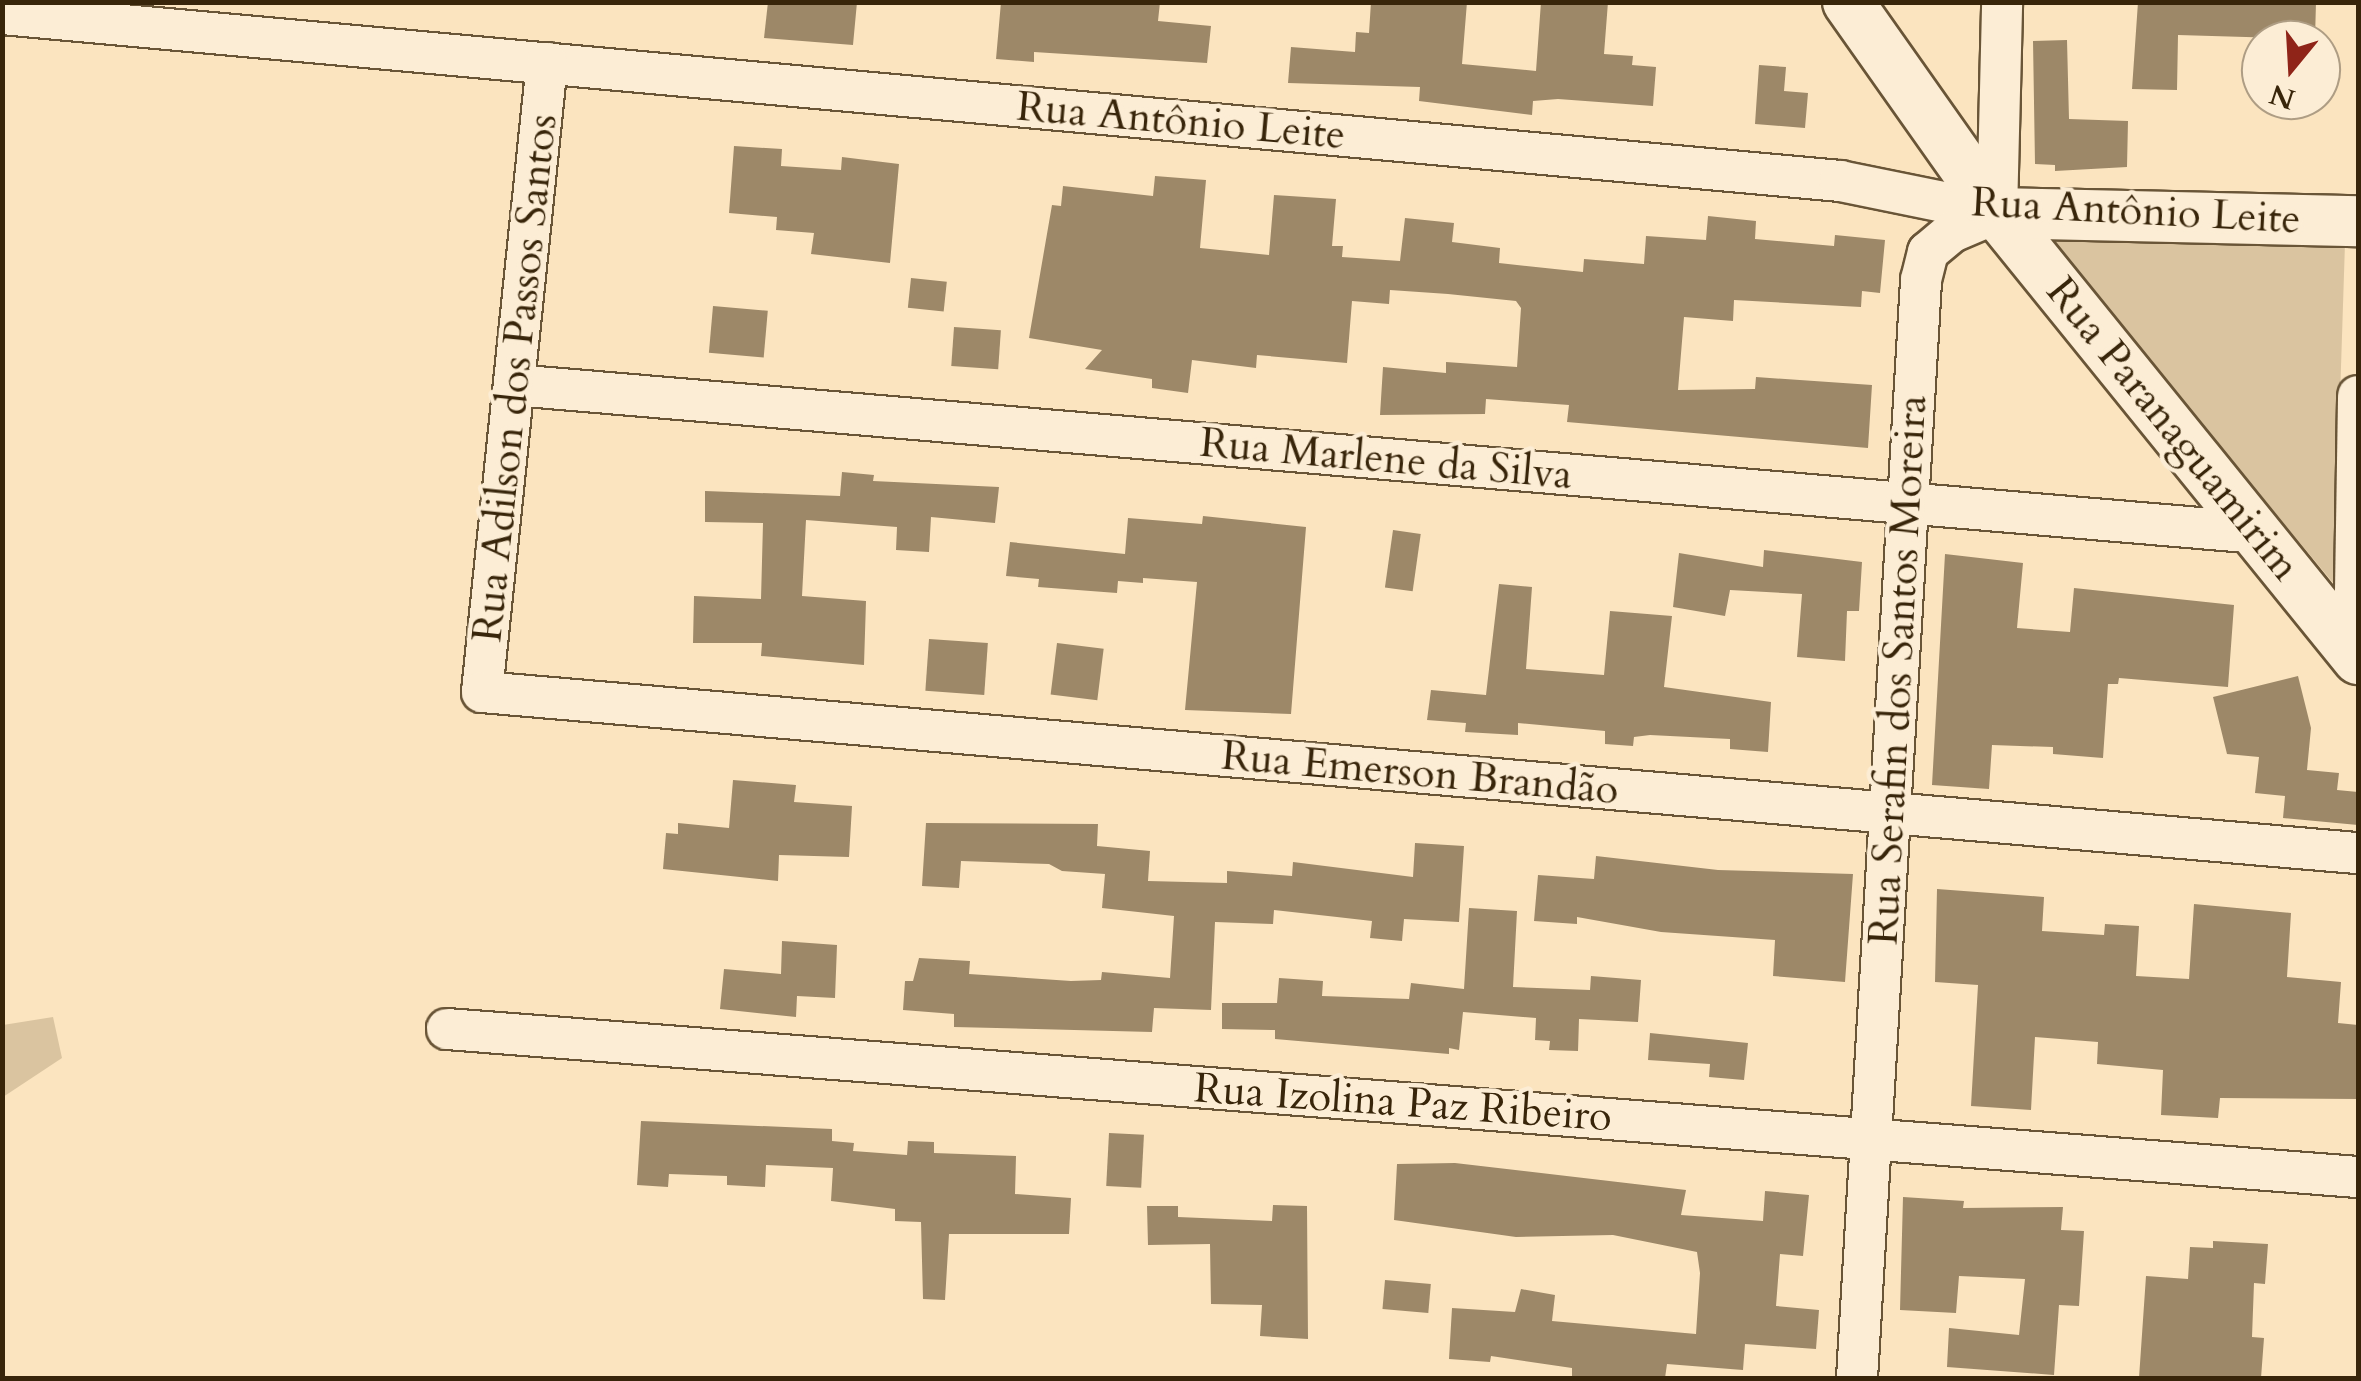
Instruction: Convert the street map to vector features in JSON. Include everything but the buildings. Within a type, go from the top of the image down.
[{"type":"street","name":"Rua Paranaguamirim","points":[[1848,2],[1998,213],[2356,656]]},
{"type":"street","points":[[1998,213],[2002,2]]},
{"type":"street","name":"Rua Antônio Leite","points":[[2,14],[1840,182],[1998,213],[2358,221]]},
{"type":"street","name":"Rua Adilson dos Passos Santos","points":[[482,692],[547,63]]},
{"type":"street","name":"Rua Serafin dos Santos Moreira","points":[[1857,1378],[1908,503],[1928,252],[1952,232],[1998,213]]},
{"type":"street","name":"Rua Marlene da Silva","points":[[514,385],[2258,533]]},
{"type":"street","points":[[2356,656],[2358,396]]},
{"type":"street","name":"Rua Emerson Brandão","points":[[482,692],[2358,853]]},
{"type":"street","name":"Rua Izolina Paz Ribeiro","points":[[446,1030],[2358,1177]]},
{"type":"shaded area","points":[[2047,237],[2345,243],[2334,584]]},
{"type":"shaded area","points":[[53,1017],[62,1058],[3,1097],[3,1025]]}]
